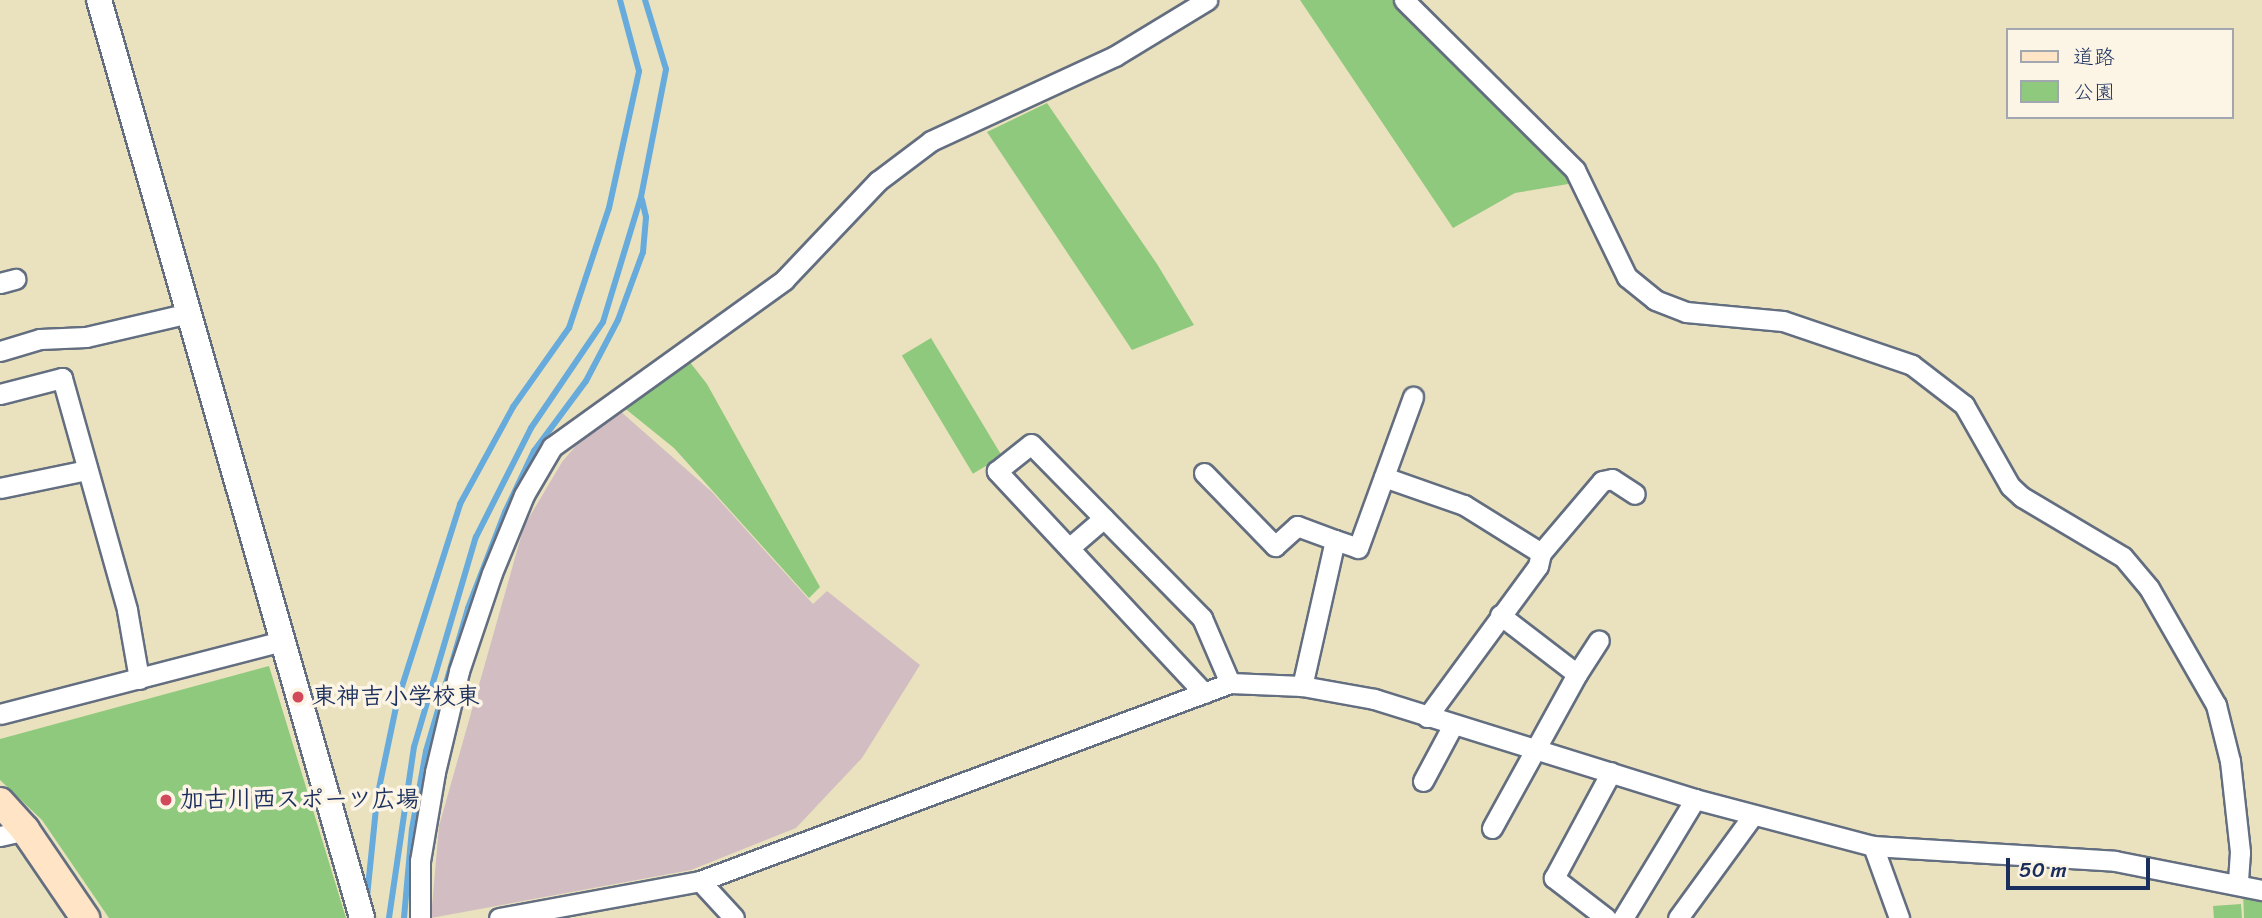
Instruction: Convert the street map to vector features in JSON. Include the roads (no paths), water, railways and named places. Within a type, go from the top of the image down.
[{"type":"main road","points":[[0,803],[12,833],[85,918]]},
{"type":"street","points":[[99,0],[362,918]]},
{"type":"street","points":[[421,918],[422,848],[435,772],[459,671],[496,562],[524,495],[551,447],[784,280],[878,181],[931,141],[1115,56],[1207,0]]},
{"type":"street","points":[[1404,0],[1575,170],[1627,277],[1655,300],[1686,312],[1783,321],[1912,365],[1964,405],[2010,486],[2022,497],[2123,557],[2150,588],[2216,705],[2230,761],[2240,852],[2238,884]]},
{"type":"street","points":[[0,351],[40,339],[86,337],[188,313]]},
{"type":"street","points":[[0,394],[62,378],[127,610],[139,679]]},
{"type":"street","points":[[1204,473],[1275,546],[1297,526],[1358,548],[1413,397]]},
{"type":"street","points":[[1203,693],[997,471],[1031,444],[1202,618],[1230,683]]},
{"type":"street","points":[[0,488],[87,470]]},
{"type":"street","points":[[1384,477],[1464,505],[1541,553]]},
{"type":"street","points":[[1427,717],[1538,566],[1541,553],[1602,481],[1612,479],[1636,494]]},
{"type":"street","points":[[1069,548],[1104,517]]},
{"type":"street","points":[[1302,686],[1335,540]]},
{"type":"street","points":[[1500,615],[1577,674]]},
{"type":"street","points":[[1492,828],[1533,748],[1598,640]]},
{"type":"street","points":[[0,714],[282,641]]},
{"type":"street","points":[[499,918],[700,881],[1230,683],[1302,686],[1374,699],[1695,799],[1873,846],[2115,861],[2262,890]]},
{"type":"street","points":[[1423,781],[1452,725]]},
{"type":"street","points":[[1606,918],[1555,878],[1611,772]]},
{"type":"street","points":[[1623,918],[1695,799]]},
{"type":"street","points":[[1678,918],[1753,815]]},
{"type":"street","points":[[1873,846],[1899,918]]},
{"type":"street","points":[[700,881],[734,918]]},
{"type":"waterway","points":[[367,897],[377,798],[397,702],[460,504],[513,407],[569,328],[609,208],[639,71],[620,0]]},
{"type":"waterway","points":[[389,918],[414,747],[476,537],[531,428],[603,322],[641,197],[666,69],[645,0]]},
{"type":"waterway","points":[[404,918],[412,829],[426,751],[468,608],[505,512],[534,451],[586,381],[618,320],[643,252],[646,217],[642,199]]},
{"type":"place","name":"東神吉小学校東","points":[[298,697]]},
{"type":"place","name":"加古川西スポーツ広場","points":[[166,800]]}]
